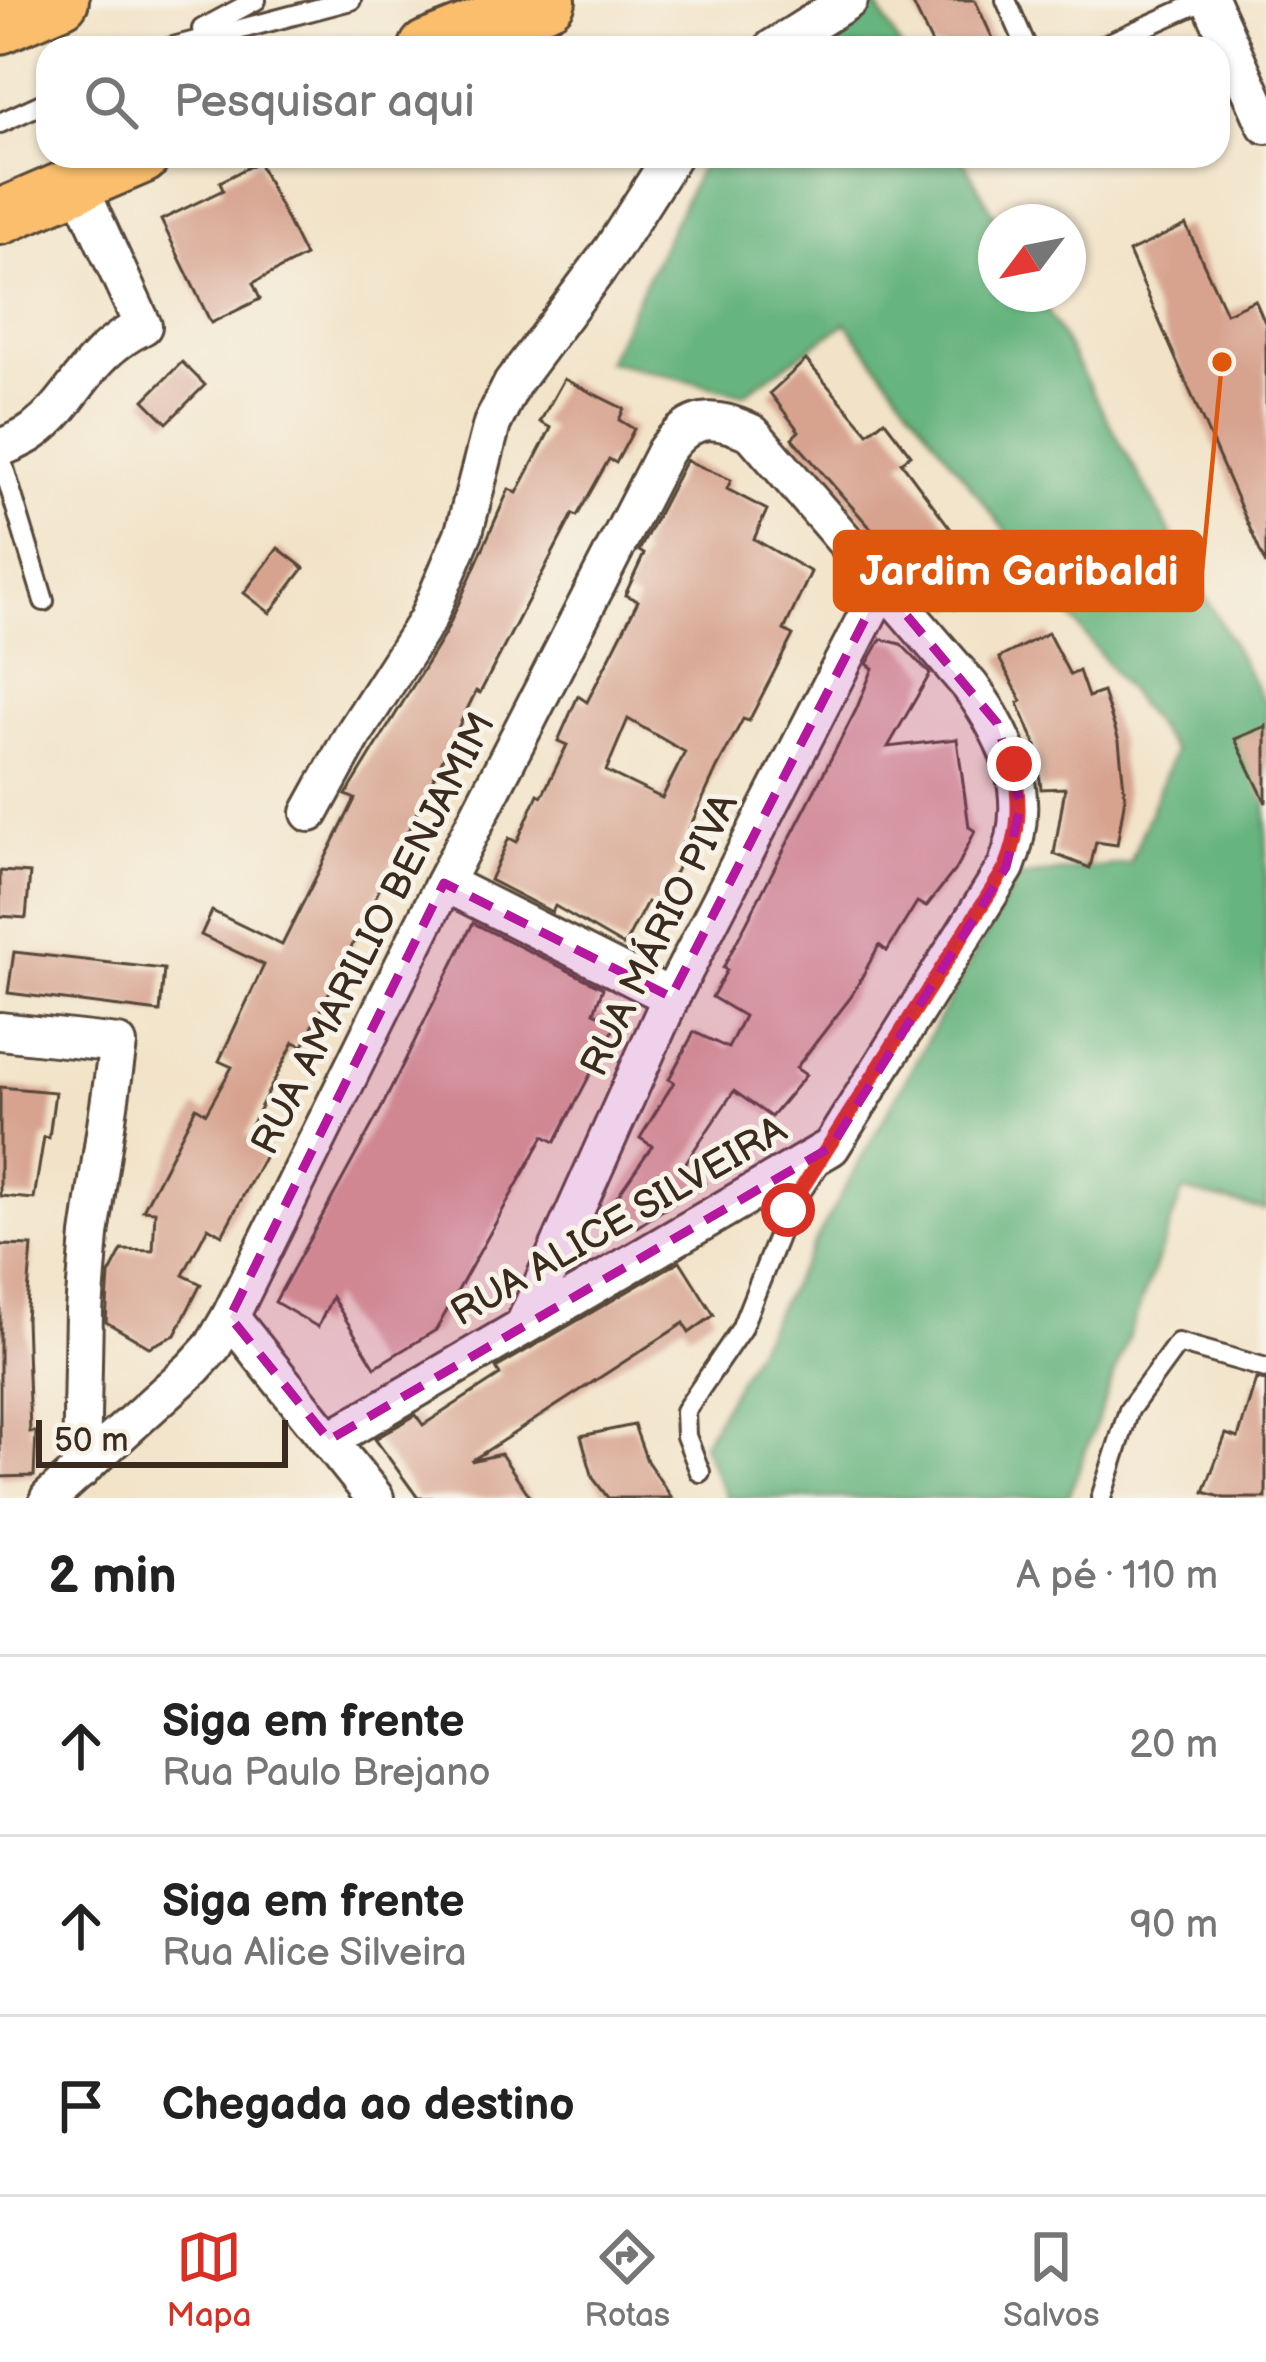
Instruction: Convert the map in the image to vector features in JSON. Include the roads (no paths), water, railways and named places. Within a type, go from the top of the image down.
[{"type":"main road","points":[[0,26],[61,0]]},
{"type":"main road","points":[[457,36],[548,0]]},
{"type":"main road","points":[[0,218],[112,168]]},
{"type":"street","points":[[791,36],[849,0]]},
{"type":"street","points":[[1208,0],[1225,36]]},
{"type":"street","points":[[1230,47],[1266,125]]},
{"type":"street","points":[[310,813],[353,735],[427,620],[464,532],[492,424],[512,384],[612,250],[664,168]]},
{"type":"street","points":[[0,451],[50,418],[92,361],[118,338],[143,326],[77,182]]},
{"type":"street","name":"RUA AMARILIO BENJAMIM","points":[[50,1498],[213,1346],[665,452],[679,432],[704,420],[729,422],[752,433]]},
{"type":"street","name":"RUA ALICE SILVEIRA","points":[[329,1440],[831,1147],[1006,867],[1016,843],[1021,805],[1014,764],[997,723],[752,433]]},
{"type":"street","name":"RUA MÁRIO PIVA","points":[[524,1325],[671,997],[882,586]]},
{"type":"street","points":[[444,883],[671,997]]},
{"type":"street","points":[[0,1031],[118,1044],[90,1235],[81,1470]]},
{"type":"street","points":[[230,1317],[375,1498]]},
{"type":"lane","points":[[190,36],[256,0]]},
{"type":"lane","points":[[214,36],[351,0]]},
{"type":"lane","points":[[1126,36],[1208,0]]},
{"type":"lane","points":[[1011,2],[1024,36]]},
{"type":"lane","points":[[0,123],[36,106]]},
{"type":"lane","points":[[0,451],[44,602]]},
{"type":"lane","points":[[700,1472],[686,1436],[685,1411],[741,1329],[788,1210],[831,1147]]},
{"type":"lane","points":[[1101,1498],[1129,1410],[1178,1343],[1266,1368]]},
{"type":"place","name":"Jardim Garibaldi","points":[[1222,362]]}]
